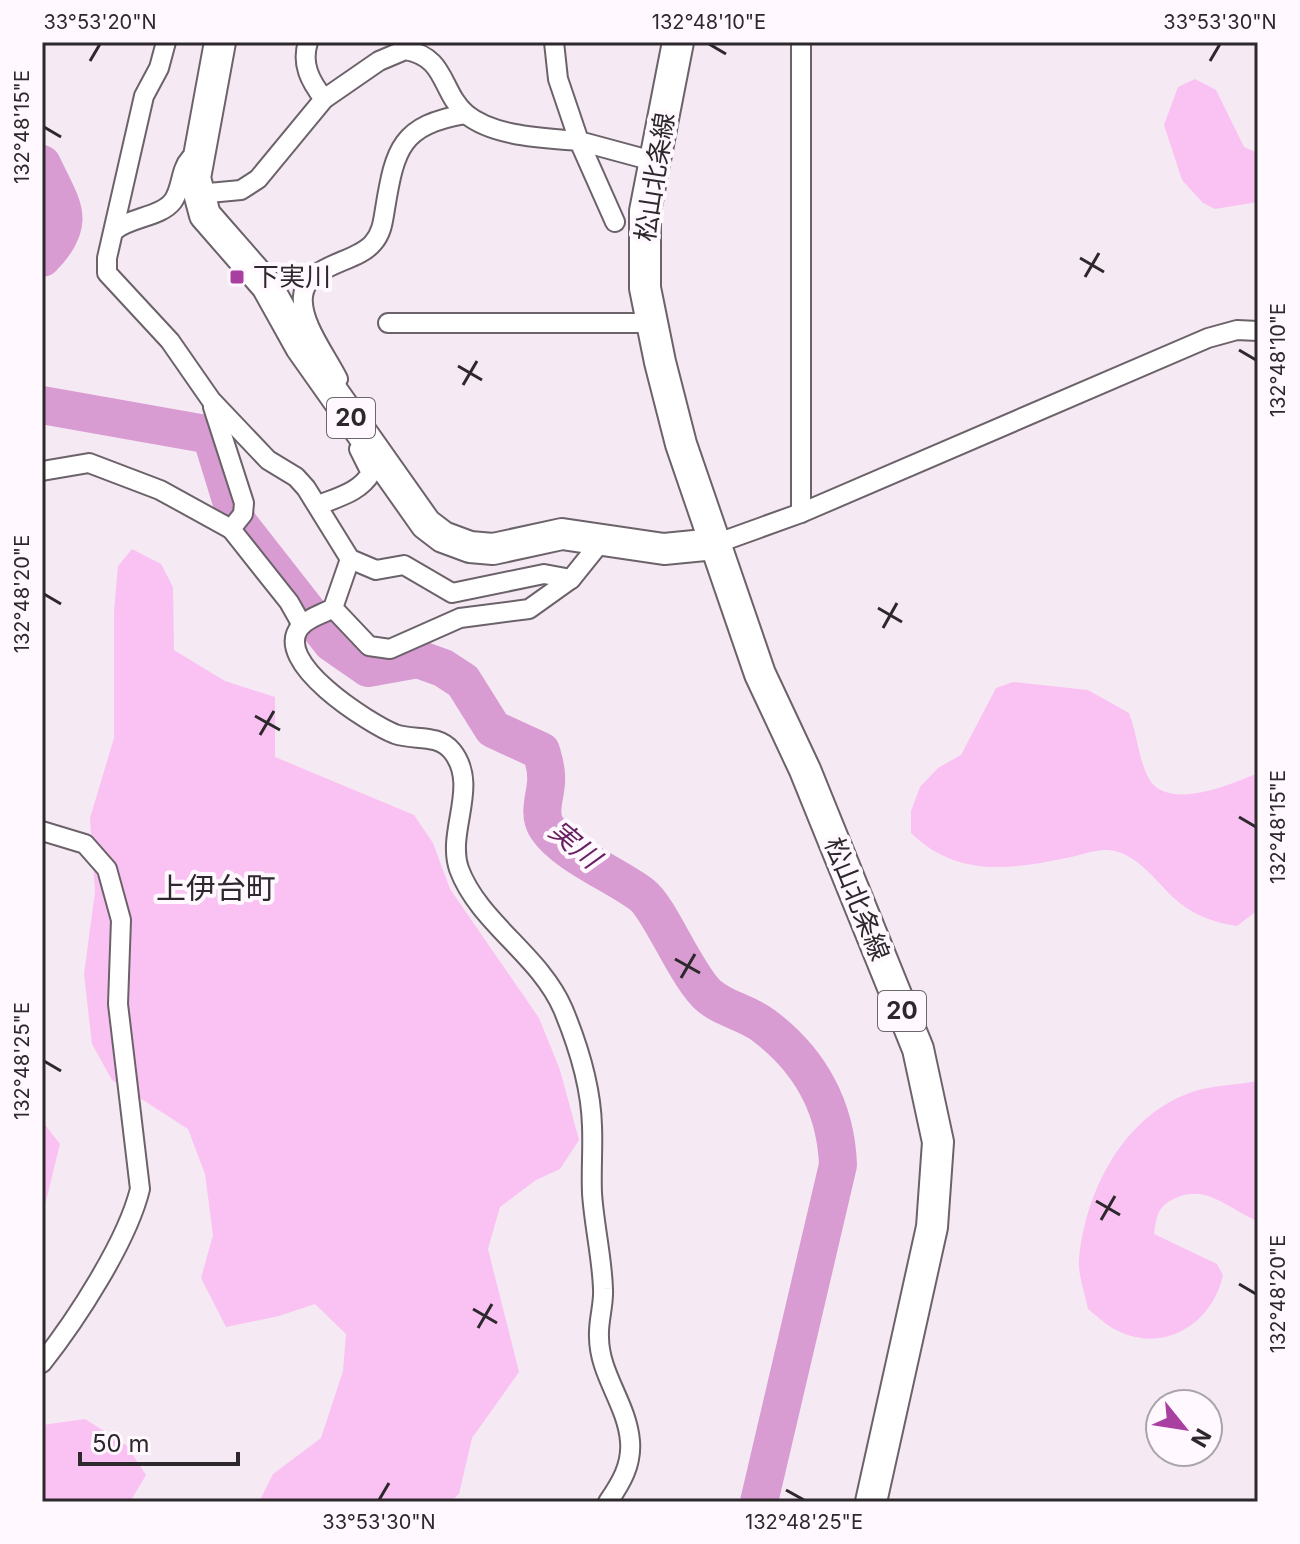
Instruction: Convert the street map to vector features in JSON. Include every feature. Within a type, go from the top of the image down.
[{"type":"main road","points":[[198,194],[195,178],[220,42]]},
{"type":"main road","name":"松山北条線","points":[[678,42],[653,161],[643,259],[652,323],[681,444],[760,674],[805,770],[918,1049],[938,1142],[932,1227],[871,1502]]},
{"type":"main road","name":"20","points":[[198,194],[205,215],[267,286],[301,347],[369,444],[426,524],[443,537],[470,547],[493,549],[562,534],[664,549],[715,544]]},
{"type":"street","points":[[166,42],[159,68],[144,96],[107,273],[170,341],[211,400],[268,460],[296,477],[319,505],[350,559],[376,570],[404,565],[452,593],[544,574],[571,579]]},
{"type":"street","points":[[308,42],[305,53],[307,72],[324,99]]},
{"type":"street","points":[[554,42],[558,79],[579,141],[615,222]]},
{"type":"street","points":[[801,42],[801,513]]},
{"type":"street","points":[[198,194],[241,190],[258,179],[324,99],[379,61],[405,50],[431,59],[466,114],[513,135],[579,141],[653,161]]},
{"type":"street","points":[[346,410],[346,394],[303,310],[303,292],[308,281],[372,245],[381,230],[391,174],[402,143],[417,128],[438,119],[466,114]]},
{"type":"street","points":[[115,230],[128,219],[166,209],[175,200],[186,162],[200,151]]},
{"type":"street","points":[[388,323],[652,323]]},
{"type":"street","points":[[715,544],[801,513],[1123,371],[1208,338],[1237,330],[1258,331]]},
{"type":"street","points":[[211,400],[244,503],[236,522]]},
{"type":"street","points":[[319,505],[358,488],[367,480],[371,473],[358,449],[369,444]]},
{"type":"street","points":[[42,471],[89,463],[236,522],[280,591],[305,623]]},
{"type":"street","points":[[330,609],[369,646],[390,649],[460,618],[529,609],[571,579],[604,538]]},
{"type":"street","points":[[350,559],[330,609],[305,623],[296,643],[309,672],[335,699],[398,735],[424,737],[440,742],[451,751],[464,781],[457,841],[458,865],[468,889],[544,977],[563,1008],[587,1083],[592,1124],[592,1193],[603,1291],[598,1339],[604,1366],[621,1401],[631,1443],[626,1475],[608,1502]]},
{"type":"street","points":[[42,831],[85,844],[107,869],[121,920],[118,1004],[140,1189],[133,1217],[60,1341],[42,1363]]},
{"type":"shaded area","points":[[1195,79],[1216,90],[1244,147],[1258,153],[1258,202],[1215,209],[1203,203],[1182,180],[1164,125],[1178,87]]},
{"type":"shaded area","points":[[132,549],[161,564],[173,587],[174,650],[225,681],[275,697],[275,757],[414,815],[433,843],[450,889],[539,1018],[560,1070],[579,1140],[560,1169],[536,1180],[500,1207],[488,1249],[519,1372],[472,1438],[459,1494],[450,1502],[259,1502],[273,1474],[321,1438],[343,1371],[346,1334],[315,1304],[279,1316],[226,1327],[201,1278],[213,1235],[205,1174],[188,1129],[112,1080],[92,1044],[84,974],[95,892],[90,818],[114,738],[114,612],[118,566]]},
{"type":"shaded area","points":[[1013,682],[1088,690],[1129,713],[1147,775],[1156,787],[1168,793],[1199,793],[1258,773],[1258,910],[1237,926],[1201,916],[1181,904],[1139,863],[1119,852],[1103,850],[1024,865],[984,866],[946,857],[911,833],[911,811],[920,787],[938,768],[961,755],[996,688]]},
{"type":"shaded area","points":[[1258,1081],[1258,1221],[1201,1194],[1181,1196],[1168,1202],[1156,1220],[1154,1234],[1217,1264],[1223,1275],[1218,1292],[1198,1319],[1170,1336],[1153,1339],[1136,1337],[1114,1329],[1088,1309],[1079,1266],[1089,1208],[1112,1160],[1146,1119],[1168,1103],[1216,1086]]},
{"type":"shaded area","points":[[42,1121],[60,1144],[42,1217]]},
{"type":"shaded area","points":[[85,1419],[126,1445],[146,1475],[130,1502],[42,1502],[42,1425]]},
{"type":"waterway","name":"実川","points":[[42,164],[63,213],[60,234],[42,258]]},
{"type":"waterway","name":"実川","points":[[42,405],[211,435],[238,523],[332,643],[368,668],[418,659],[443,668],[463,681],[493,729],[541,751],[546,769],[542,815],[555,838],[578,856],[642,895],[656,912],[688,969],[705,992],[763,1025],[807,1070],[826,1105],[838,1165],[759,1502]]},
{"type":"place","name":"下実川","points":[[237,277]]},
{"type":"district","name":"上伊台町","points":[[216,889]]}]
